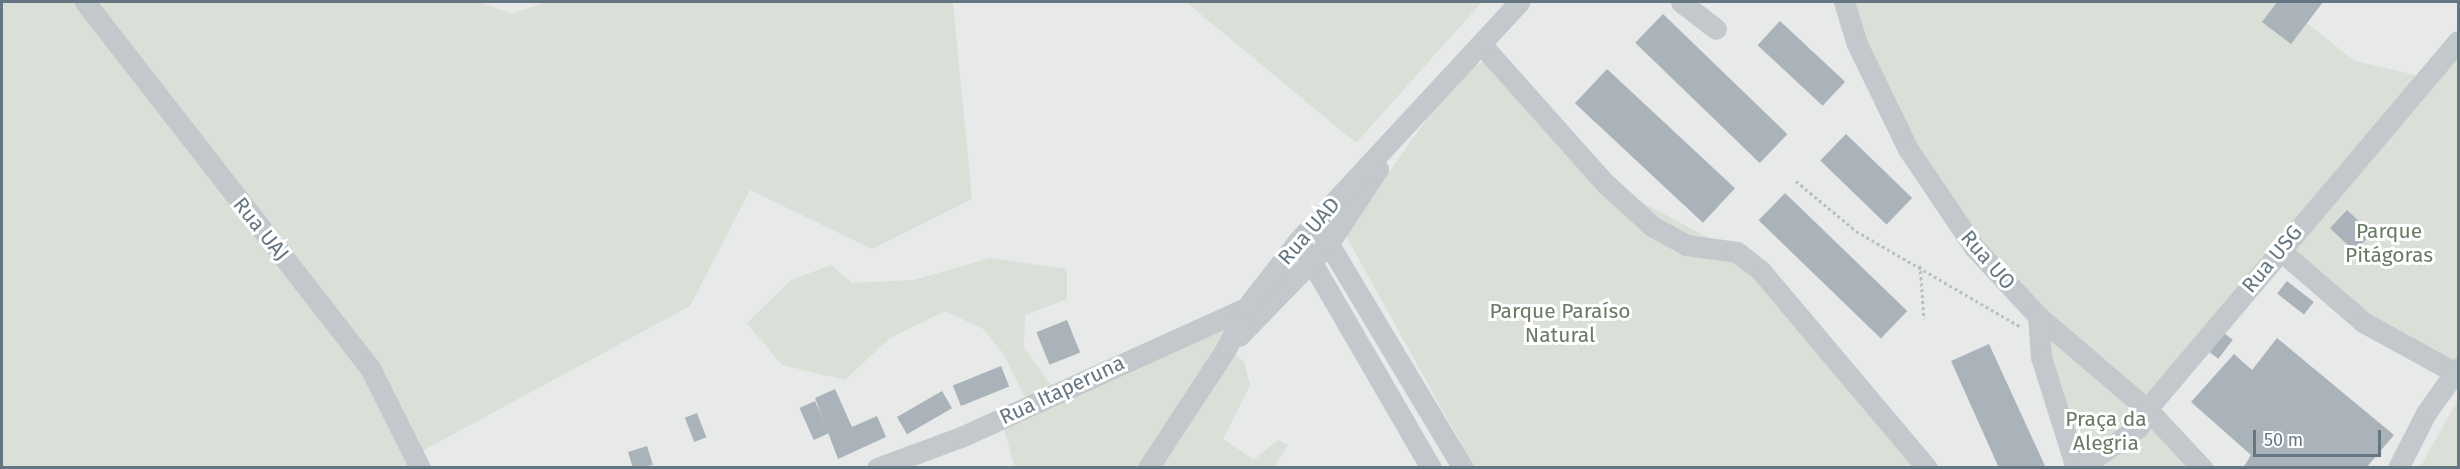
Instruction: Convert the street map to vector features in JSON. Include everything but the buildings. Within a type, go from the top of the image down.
[{"type":"street","name":"Rua UAJ","points":[[85,2],[369,368],[420,468]]},
{"type":"street","name":"Rua UAD","points":[[1148,468],[1226,350],[1246,308],[1298,241],[1520,2]]},
{"type":"street","points":[[1682,2],[1716,29]]},
{"type":"street","name":"Rua UO","points":[[1844,2],[1872,78],[1928,183],[1985,260],[2037,326],[2147,409],[2202,468]]},
{"type":"street","name":"Rua USG","points":[[2078,468],[2139,427],[2147,409],[2458,41]]},
{"type":"street","points":[[1481,44],[1605,183],[1652,226],[1686,245],[1737,252],[1761,271],[1926,467]]},
{"type":"street","name":"Rua UAD","points":[[1226,350],[1329,243],[1408,124]]},
{"type":"street","points":[[1315,222],[1463,468]]},
{"type":"street","points":[[1298,241],[1312,261],[1431,468]]},
{"type":"street","points":[[2280,250],[2363,322],[2456,370],[2398,468]]},
{"type":"street","name":"Rua Itaperuna","points":[[877,468],[961,437],[1246,308]]},
{"type":"street","points":[[2037,326],[2078,468]]},
{"type":"path","points":[[1796,181],[1856,231],[2037,326]]},
{"type":"path","points":[[1920,265],[1924,320]]},
{"type":"shaded area","points":[[2,2],[2458,2],[2458,467],[2,467]]},
{"type":"green space","points":[[2,2],[480,2],[512,14],[545,2],[953,2],[972,199],[872,249],[750,190],[690,306],[415,455],[420,467],[2,467]]},
{"type":"green space","points":[[1186,2],[1482,2],[1356,143]]},
{"type":"green space","name":"Praça da Alegria","points":[[1842,2],[2280,2],[2355,61],[2424,77],[2135,409],[2190,467],[2080,467],[2046,331],[1947,211]]},
{"type":"green space","name":"Parque Pitágoras","points":[[2458,55],[2458,361],[2443,363],[2367,320],[2291,248]]},
{"type":"green space","name":"Parque Paraíso Natural","points":[[1491,57],[1605,183],[1747,258],[1916,467],[1474,467],[1345,234],[1456,78]]},
{"type":"green space","points":[[990,258],[1067,269],[1067,299],[1025,315],[1024,347],[1056,393],[1246,308],[1226,349],[1244,361],[1250,385],[1223,439],[1254,460],[1278,440],[1288,445],[1274,467],[1015,467],[1001,419],[1029,405],[1003,353],[983,329],[945,311],[890,338],[845,380],[782,365],[747,323],[791,280],[831,265],[852,283],[914,280]]},
{"type":"green space","points":[[2458,400],[2458,467],[2420,467],[2424,460]]}]
